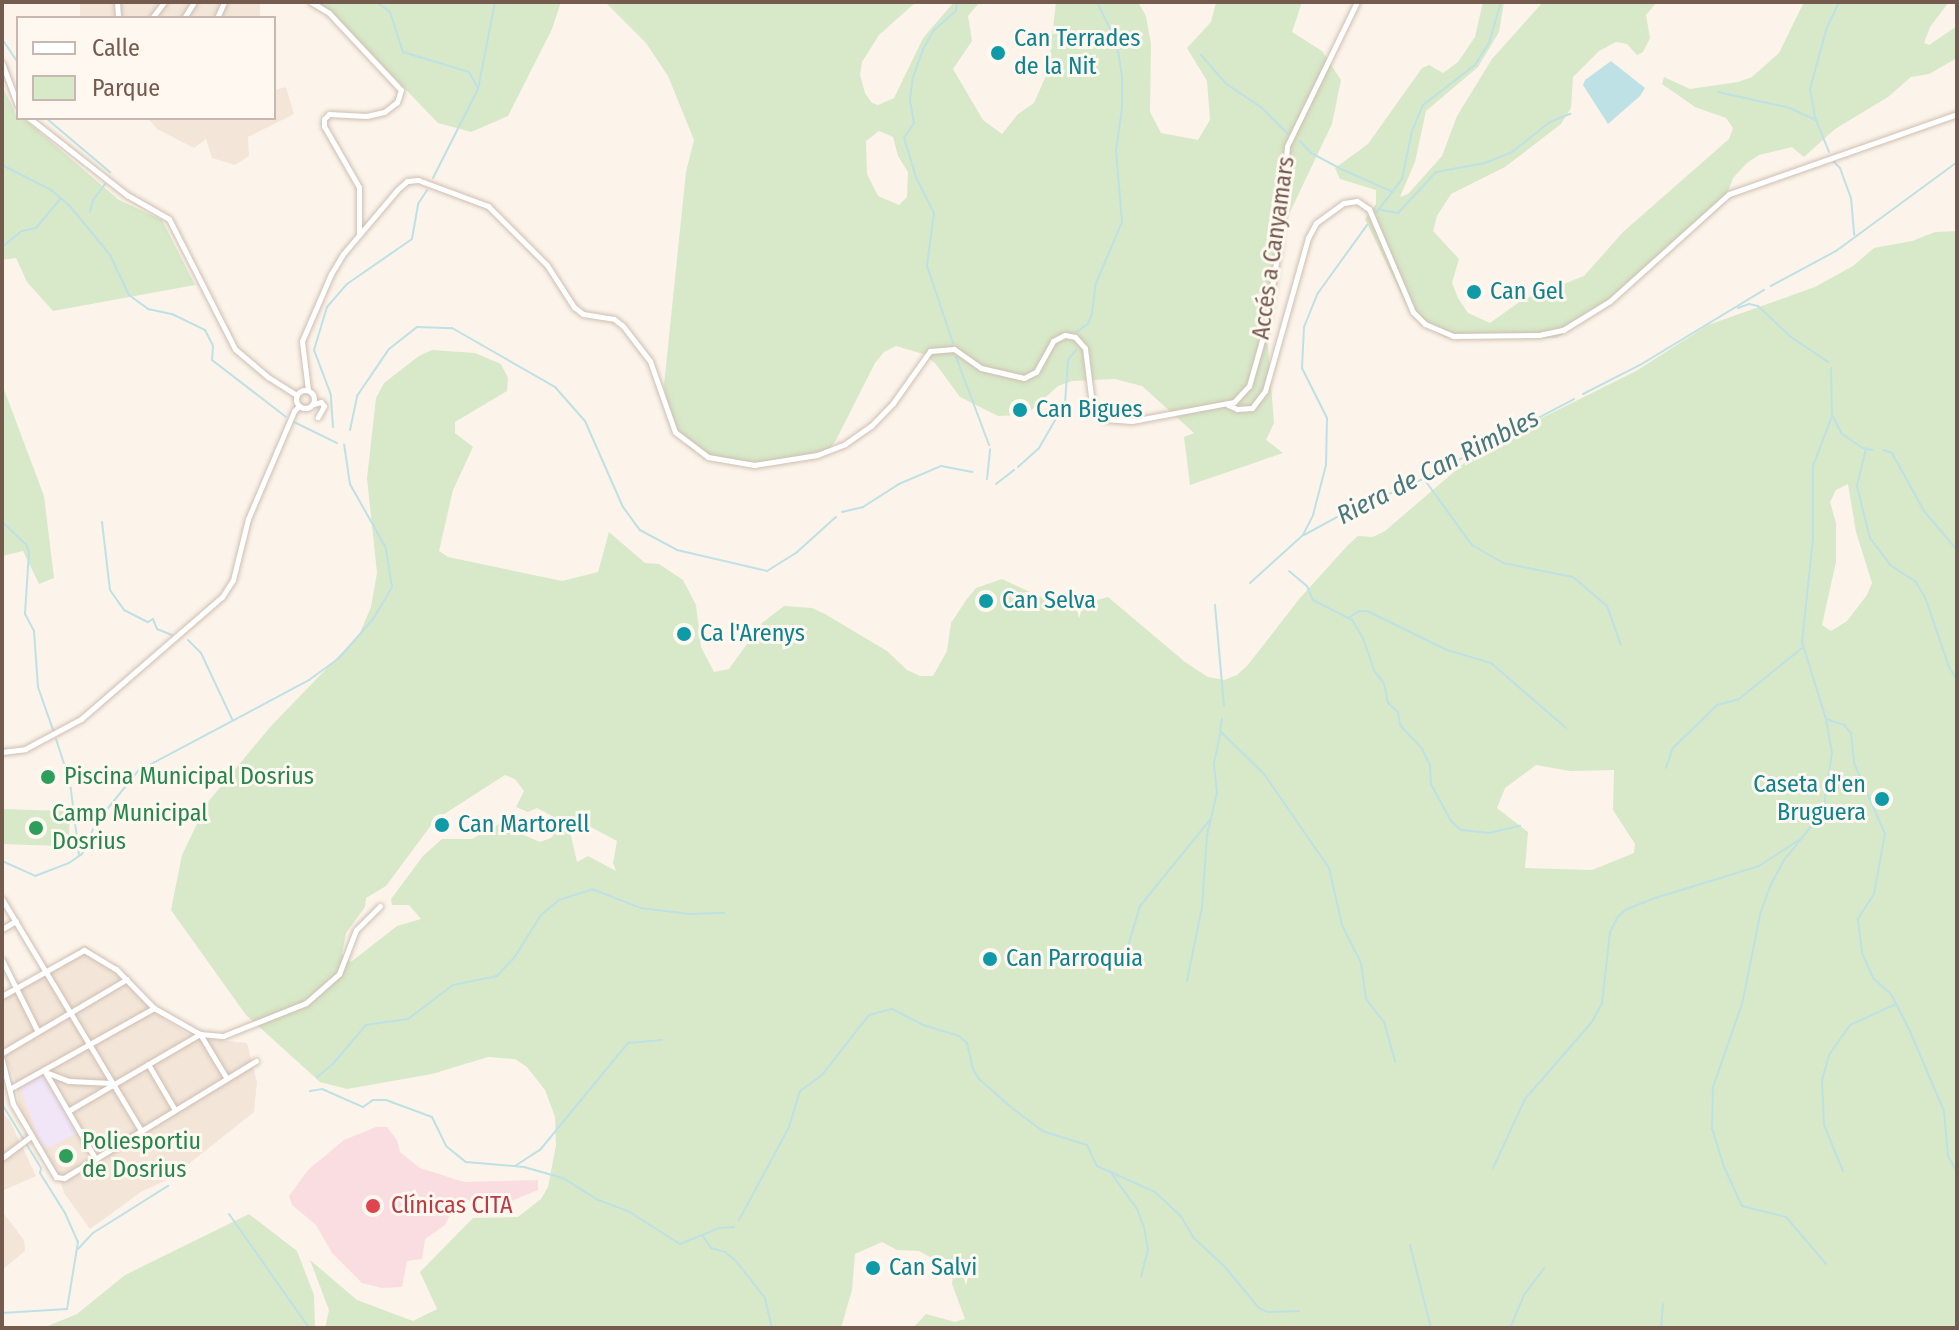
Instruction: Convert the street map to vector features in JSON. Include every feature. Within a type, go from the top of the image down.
[{"type":"street","points":[[311,2],[329,13],[401,90],[397,102],[384,112],[366,116],[329,114],[324,119],[324,126],[359,187],[359,234]]},
{"type":"street","name":"Accés a Canyamars","points":[[1227,404],[1239,399],[1249,386],[1265,330],[1278,251],[1287,146],[1357,2]]},
{"type":"street","points":[[2,63],[16,101]]},
{"type":"street","points":[[312,404],[313,395],[308,390],[309,375],[302,351],[306,326],[331,274],[359,234],[407,181],[418,180],[488,206],[547,265],[574,307],[583,314],[614,319],[623,326],[650,361],[675,432],[690,447],[724,461],[754,465],[790,462],[845,444],[871,426],[893,403],[925,356],[942,348],[962,353],[987,370],[1024,378],[1036,372],[1053,341],[1065,335],[1075,337],[1085,348],[1092,404],[1097,413],[1110,422],[1227,404],[1237,409],[1252,408],[1265,391],[1308,238],[1316,223],[1344,203],[1357,201],[1369,209],[1413,312],[1425,324],[1453,336],[1539,335],[1563,330],[1610,301],[1729,194],[1957,114]]},
{"type":"street","points":[[32,120],[127,195],[169,219],[235,349],[268,377],[297,395],[299,406]]},
{"type":"street","points":[[297,395],[308,390]]},
{"type":"street","points":[[2,752],[25,749],[81,719],[222,597],[233,580],[248,519],[294,411],[299,406],[321,402],[324,406],[318,417]]},
{"type":"street","points":[[2,899],[141,1130]]},
{"type":"street","points":[[2,996],[84,950],[127,979],[154,1008],[200,1034],[223,1036],[306,1003],[339,974],[356,930],[380,906]]},
{"type":"street","points":[[2,929],[16,921]]},
{"type":"street","points":[[2,960],[38,1032]]},
{"type":"street","points":[[2,1053],[127,979]]},
{"type":"street","points":[[11,1088],[154,1008]]},
{"type":"street","points":[[68,1111],[200,1034]]},
{"type":"street","points":[[200,1034],[227,1079]]},
{"type":"street","points":[[2,1060],[13,1104],[28,1138],[56,1177],[64,1178],[256,1061]]},
{"type":"street","points":[[148,1064],[175,1110]]},
{"type":"street","points":[[44,1070],[69,1081],[113,1084]]},
{"type":"street","points":[[44,1070],[95,1158]]},
{"type":"street","points":[[2,1158],[28,1138]]},
{"type":"shaded area","points":[[80,2],[260,2],[260,16],[80,16]]},
{"type":"shaded area","points":[[286,87],[294,114],[248,137],[249,156],[235,165],[212,158],[206,139],[194,148],[157,129],[150,120],[276,120],[276,90]]},
{"type":"shaded area","points":[[85,945],[165,1020],[192,1037],[247,1043],[257,1082],[254,1112],[171,1178],[141,1192],[90,1229],[64,1193],[58,1174],[33,1135],[19,1106],[16,1082],[2,1050],[2,998]]},
{"type":"shaded area","points":[[43,1072],[77,1133],[46,1149],[37,1136],[21,1087]]},
{"type":"shaded area","points":[[2,1112],[10,1121],[36,1176],[2,1191]]},
{"type":"shaded area","name":"Clínicas CITA","points":[[376,1127],[387,1127],[397,1140],[400,1152],[420,1168],[464,1182],[538,1180],[538,1190],[509,1202],[506,1210],[482,1199],[455,1204],[445,1225],[425,1239],[422,1259],[407,1261],[402,1287],[382,1288],[362,1283],[332,1253],[316,1225],[292,1205],[289,1196],[308,1170],[344,1140]]},
{"type":"shaded area","points":[[2,1211],[24,1240],[25,1251],[2,1270]]},
{"type":"green space","points":[[317,2],[561,2],[552,29],[508,116],[471,132],[438,123],[330,11]]},
{"type":"green space","points":[[605,2],[916,2],[879,35],[862,62],[860,75],[865,93],[872,103],[878,105],[894,98],[923,38],[954,2],[980,2],[968,16],[972,41],[953,69],[983,120],[1002,134],[1018,114],[1034,103],[1048,71],[1056,2],[1138,2],[1146,16],[1151,44],[1150,112],[1161,133],[1198,140],[1210,120],[1207,81],[1187,48],[1211,22],[1216,2],[1302,2],[1292,32],[1322,51],[1341,80],[1332,124],[1290,212],[1274,267],[1266,323],[1274,423],[1266,440],[1283,453],[1190,485],[1184,437],[1194,433],[1142,386],[1115,379],[1072,381],[1058,386],[1026,415],[998,416],[960,397],[935,363],[923,354],[896,346],[884,352],[875,363],[828,452],[815,458],[787,463],[716,460],[690,449],[672,427],[664,385],[686,172],[694,140],[668,76],[646,43]],"holes":[[[879,131],[893,137],[898,156],[908,172],[907,197],[899,205],[878,196],[867,174],[866,141]]]},
{"type":"green space","points":[[1483,2],[1504,2],[1499,32],[1478,67],[1426,111],[1415,162],[1400,197],[1408,194],[1442,156],[1457,116],[1492,59],[1543,2],[1657,2],[1646,15],[1650,38],[1643,52],[1637,55],[1627,44],[1616,42],[1599,51],[1573,77],[1571,108],[1561,124],[1505,167],[1451,194],[1437,216],[1433,231],[1459,259],[1452,283],[1458,298],[1468,313],[1490,323],[1522,300],[1584,276],[1623,232],[1729,139],[1733,128],[1726,118],[1695,107],[1662,84],[1664,77],[1690,89],[1752,77],[1779,53],[1804,2],[1949,2],[1930,27],[1924,43],[1929,45],[1957,26],[1957,58],[1929,74],[1911,77],[1888,97],[1835,129],[1804,157],[1792,147],[1759,155],[1747,163],[1733,178],[1723,205],[1602,309],[1557,338],[1446,338],[1419,322],[1406,304],[1365,219],[1376,204],[1376,190],[1340,179],[1335,168],[1368,144],[1422,68],[1429,65],[1443,73],[1458,62],[1475,37]]},
{"type":"green space","points":[[2,86],[16,120],[25,120],[119,200],[162,220],[195,285],[53,311],[27,282],[16,258],[2,260]]},
{"type":"green space","points":[[1957,231],[1957,1328],[913,1328],[926,1314],[955,1322],[965,1319],[952,1284],[955,1261],[930,1257],[919,1251],[897,1250],[882,1242],[855,1254],[852,1290],[841,1328],[325,1328],[329,1310],[310,1260],[357,1300],[413,1321],[437,1309],[420,1272],[473,1218],[518,1217],[541,1199],[548,1187],[556,1145],[555,1117],[545,1090],[527,1067],[515,1059],[488,1057],[432,1074],[347,1089],[320,1082],[246,1015],[171,910],[182,855],[207,803],[271,726],[359,635],[371,607],[377,573],[367,478],[376,398],[384,383],[419,356],[432,350],[475,353],[501,364],[508,378],[507,391],[455,422],[455,433],[473,447],[453,490],[439,551],[448,557],[562,581],[598,572],[609,532],[645,563],[659,564],[683,580],[696,605],[701,647],[714,672],[729,669],[762,623],[784,606],[812,608],[825,614],[887,651],[907,670],[920,676],[933,676],[947,651],[951,623],[967,599],[976,588],[1002,579],[1066,609],[1108,597],[1185,662],[1208,677],[1224,680],[1237,675],[1247,666],[1300,598],[1358,536],[1373,537],[1385,531],[1483,447],[1636,371],[1708,325],[1815,287],[1853,266],[1874,248],[1912,241],[1935,232]],"holes":[[[1848,484],[1856,532],[1872,583],[1867,595],[1847,621],[1831,631],[1822,625],[1836,562],[1836,523],[1830,502],[1836,490]],[[1536,765],[1570,771],[1614,770],[1613,810],[1635,844],[1634,853],[1592,870],[1525,868],[1528,832],[1497,808],[1505,788]],[[505,775],[515,779],[524,791],[516,807],[528,812],[537,808],[554,817],[557,830],[551,838],[540,842],[524,835],[506,820],[472,839],[442,839],[423,856],[391,899],[392,905],[409,905],[421,919],[397,926],[351,962],[342,954],[346,933],[365,907],[366,898],[386,886],[435,820]],[[583,815],[587,825],[617,841],[613,863],[616,871],[588,856],[577,862],[569,827]]]},
{"type":"green space","points":[[2,384],[44,496],[54,578],[39,584],[23,551],[2,556]]},
{"type":"green space","name":"Camp Municipal Dosrius","points":[[2,809],[70,811],[69,846],[2,844]]},
{"type":"green space","points":[[249,1214],[297,1251],[314,1295],[315,1328],[43,1328],[77,1314],[125,1275]]},
{"type":"water","points":[[1611,61],[1645,88],[1608,124],[1583,85],[1585,80]]},
{"type":"waterway","points":[[377,2],[390,12],[403,52],[469,72],[478,88]]},
{"type":"waterway","points":[[433,178],[478,89],[495,2]]},
{"type":"waterway","points":[[953,343],[927,266],[934,213],[916,177],[904,138],[914,123],[910,100],[913,77],[923,49],[934,30],[956,11],[957,2]]},
{"type":"waterway","points":[[1076,332],[1088,324],[1096,283],[1122,222],[1116,150],[1122,109],[1122,76],[1117,43],[1097,2]]},
{"type":"waterway","points":[[1377,212],[1402,179],[1412,131],[1423,105],[1475,65],[1489,43],[1501,2]]},
{"type":"waterway","points":[[1829,152],[1815,117],[1810,89],[1827,27],[1839,2]]},
{"type":"waterway","points":[[2,39],[16,60]]},
{"type":"waterway","points":[[1201,55],[1225,83],[1262,108],[1287,133]]},
{"type":"waterway","points":[[1718,92],[1790,108],[1816,120]]},
{"type":"waterway","points":[[1381,210],[1398,213],[1436,172],[1485,163],[1512,152],[1550,122],[1570,114]]},
{"type":"waterway","points":[[48,120],[110,172]]},
{"type":"waterway","points":[[1300,141],[1311,153],[1393,192]]},
{"type":"waterway","points":[[1833,161],[1840,168],[1851,198],[1854,235]]},
{"type":"waterway","name":"Riera de Can Rimbles","points":[[1771,286],[1836,251],[1957,162]]},
{"type":"waterway","points":[[2,165],[51,190],[69,205],[110,255],[129,295],[148,309],[172,314],[205,330],[213,346],[212,360],[286,417]]},
{"type":"waterway","points":[[90,212],[93,200],[105,184]]},
{"type":"waterway","points":[[333,427],[331,395],[314,350],[327,307],[347,284],[412,239],[418,204],[427,190]]},
{"type":"waterway","points":[[2,247],[22,231],[36,228],[60,199]]},
{"type":"waterway","points":[[1250,583],[1303,535],[1313,515],[1326,465],[1327,418],[1302,368],[1304,327],[1318,293],[1367,225]]},
{"type":"waterway","name":"Riera de Can Rimbles","points":[[1583,394],[1640,365],[1764,290]]},
{"type":"waterway","points":[[1738,308],[1749,304],[1758,306],[1791,337],[1828,362]]},
{"type":"waterway","points":[[350,430],[357,396],[389,349],[417,327],[452,328],[555,387],[585,421],[623,507],[640,530],[677,550],[767,571],[796,553],[836,517]]},
{"type":"waterway","points":[[1018,467],[1039,448],[1065,403],[1068,360],[1076,350]]},
{"type":"waterway","points":[[956,357],[989,445]]},
{"type":"waterway","points":[[1831,368],[1832,416],[1813,466],[1813,538],[1802,642],[1826,719],[1844,725],[1851,733],[1854,763],[1885,834],[1874,894],[1858,919],[1862,953],[1873,978],[1891,994],[1909,1029],[1944,1111],[1948,1156],[1957,1172]]},
{"type":"waterway","name":"Riera de Can Rimbles","points":[[1304,535],[1348,511],[1413,484],[1574,399]]},
{"type":"waterway","points":[[1833,417],[1842,434],[1863,448],[1873,450]]},
{"type":"waterway","points":[[294,422],[337,443]]},
{"type":"waterway","points":[[2,861],[35,876],[69,863],[82,854],[96,823],[138,771],[309,680],[339,658],[373,619],[392,587],[386,548],[350,484],[344,444]]},
{"type":"waterway","points":[[987,479],[990,449]]},
{"type":"waterway","points":[[1866,449],[1857,486],[1870,538],[1890,565],[1915,581],[1925,597],[1949,667],[1957,680],[1957,696]]},
{"type":"waterway","points":[[1883,450],[1892,453],[1924,511],[1957,550]]},
{"type":"waterway","points":[[842,512],[863,507],[899,484],[941,466],[972,472]]},
{"type":"waterway","points":[[996,484],[1014,470]]},
{"type":"waterway","points":[[1424,479],[1472,545],[1503,563],[1573,577],[1607,606],[1621,645]]},
{"type":"waterway","points":[[2,522],[26,544],[29,552],[25,614],[34,631],[38,687],[53,730]]},
{"type":"waterway","points":[[102,522],[110,590],[124,610],[148,622],[153,619],[157,629],[172,635]]},
{"type":"waterway","points":[[1289,571],[1307,586],[1313,600],[1352,620],[1363,638],[1375,672],[1384,683],[1388,703],[1398,712],[1400,725],[1422,749],[1430,765],[1431,784],[1451,821],[1461,830],[1489,833],[1520,826]]},
{"type":"waterway","points":[[1215,605],[1224,706]]},
{"type":"waterway","points":[[1348,618],[1359,611],[1367,611],[1447,650],[1491,663],[1566,728]]},
{"type":"waterway","points":[[188,640],[201,653],[232,719]]},
{"type":"waterway","points":[[1666,768],[1673,748],[1717,705],[1739,699],[1802,648]]},
{"type":"waterway","points":[[1222,719],[1220,731],[1264,774],[1329,868],[1342,925],[1361,963],[1366,999],[1384,1022],[1395,1061]]},
{"type":"waterway","points":[[1826,719],[1832,753],[1823,812],[1784,860],[1760,915],[1742,1004],[1713,1087],[1712,1128],[1724,1167],[1742,1206],[1786,1217],[1826,1264]]},
{"type":"waterway","points":[[1187,981],[1202,907],[1207,835],[1217,793],[1214,763],[1220,734]]},
{"type":"waterway","points":[[56,739],[70,782],[79,855]]},
{"type":"waterway","points":[[1125,956],[1140,906],[1210,820]]},
{"type":"waterway","points":[[1493,1168],[1525,1099],[1592,1022],[1602,1003],[1610,932],[1617,918],[1625,910],[1652,899],[1759,866],[1799,840]]},
{"type":"waterway","points":[[317,1077],[332,1065],[366,1025],[408,1019],[453,985],[497,976],[514,958],[541,915],[559,900],[592,889],[641,908],[690,914],[725,913]]},
{"type":"waterway","points":[[1843,1171],[1824,1125],[1822,1080],[1829,1055],[1850,1025],[1896,1004]]},
{"type":"waterway","points":[[739,1220],[789,1127],[800,1091],[822,1075],[869,1015],[892,1009],[923,1025],[959,1036],[967,1043],[973,1069],[979,1079],[1012,1108],[1042,1131],[1087,1145],[1097,1166],[1155,1192],[1180,1215],[1194,1238],[1225,1267],[1259,1308],[1268,1312],[1299,1311]]},
{"type":"waterway","points":[[515,1166],[540,1150],[628,1043],[662,1040]]},
{"type":"waterway","points":[[310,1091],[322,1089],[363,1107],[373,1100],[386,1100],[432,1117],[446,1146],[466,1162],[524,1167],[563,1178],[596,1199],[628,1211],[680,1244],[719,1228],[734,1227]]},
{"type":"waterway","points":[[2,1104],[41,1168],[40,1173],[65,1213],[78,1242],[67,1309],[2,1313]]},
{"type":"waterway","points":[[1111,1173],[1137,1209],[1144,1227],[1148,1249],[1141,1277]]},
{"type":"waterway","points":[[78,1249],[93,1233],[168,1186]]},
{"type":"waterway","points":[[229,1214],[309,1328]]},
{"type":"waterway","points":[[702,1235],[711,1248],[725,1252],[736,1261],[765,1298],[772,1328]]},
{"type":"waterway","points":[[1410,1245],[1431,1328]]},
{"type":"waterway","points":[[1510,1328],[1524,1295],[1544,1268]]},
{"type":"waterway","points":[[1661,1328],[1663,1304]]},
{"type":"place","name":"Can Terrades de la Nit","points":[[998,53]]},
{"type":"place","name":"Can Gel","points":[[1474,292]]},
{"type":"place","name":"Can Bigues","points":[[1020,410]]},
{"type":"place","name":"Can Selva","points":[[986,601]]},
{"type":"place","name":"Ca l'Arenys","points":[[684,634]]},
{"type":"place","name":"Piscina Municipal Dosrius","points":[[48,777]]},
{"type":"place","name":"Caseta d'en Bruguera","points":[[1882,799]]},
{"type":"place","name":"Can Martorell","points":[[442,825]]},
{"type":"place","name":"Camp Municipal Dosrius","points":[[36,828]]},
{"type":"place","name":"Can Parroquia","points":[[990,959]]},
{"type":"place","name":"Poliesportiu de Dosrius","points":[[66,1156]]},
{"type":"place","name":"Clínicas CITA","points":[[373,1206]]},
{"type":"place","name":"Can Salvi","points":[[873,1268]]}]
